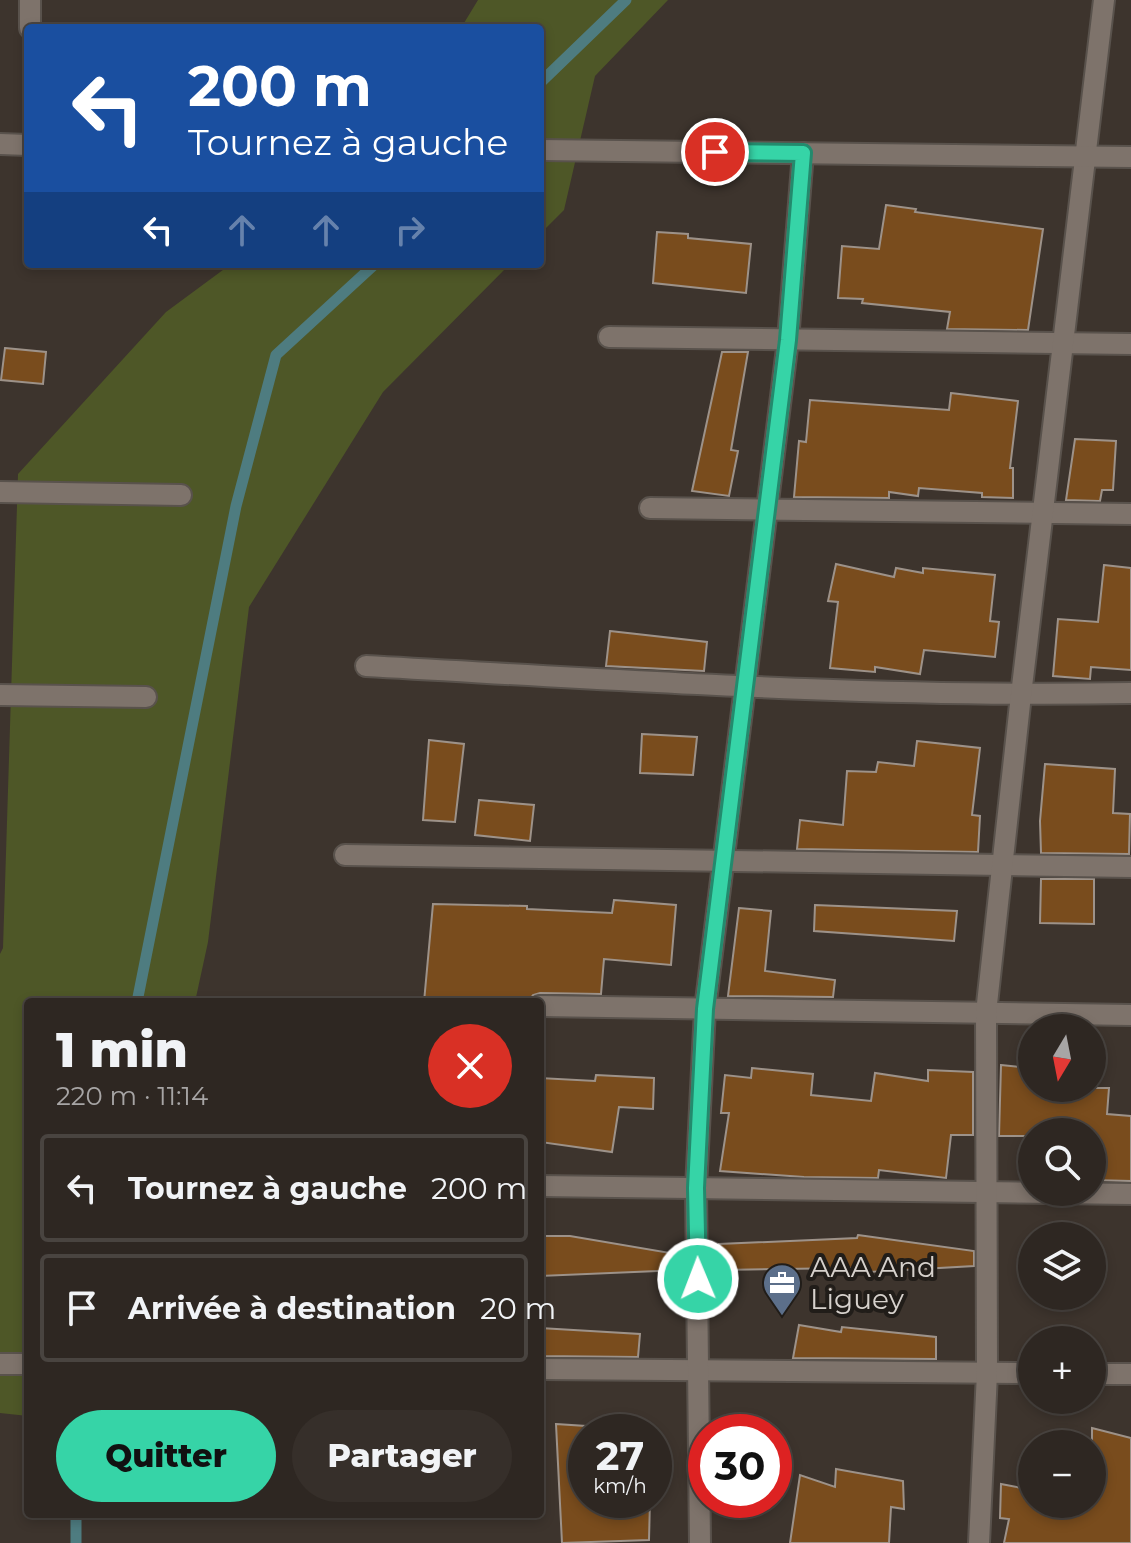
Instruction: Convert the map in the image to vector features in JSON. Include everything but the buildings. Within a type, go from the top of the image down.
[{"type":"street","points":[[30,0],[30,24]]},
{"type":"street","points":[[979,1543],[987,1373],[986,1013],[1104,0]]},
{"type":"street","points":[[0,144],[24,145]]},
{"type":"street","points":[[544,150],[1131,157]]},
{"type":"street","points":[[700,1543],[696,1188],[705,1009],[788,340],[803,153]]},
{"type":"street","points":[[609,337],[1131,344]]},
{"type":"street","points":[[0,492],[181,495]]},
{"type":"street","points":[[650,508],[1131,514]]},
{"type":"street","points":[[366,666],[746,687],[1021,695],[1131,693]]},
{"type":"street","points":[[0,695],[146,697]]},
{"type":"street","points":[[345,855],[1131,867]]},
{"type":"street","points":[[544,1006],[1131,1015]]},
{"type":"street","points":[[544,1186],[1131,1194]]},
{"type":"street","points":[[0,1364],[24,1364]]},
{"type":"street","points":[[544,1369],[1018,1373]]},
{"type":"street","points":[[1106,1374],[1131,1374]]},
{"type":"green space","points":[[478,0],[668,0],[595,76],[564,210],[544,230],[544,24],[463,24]]},
{"type":"green space","points":[[226,268],[506,268],[383,392],[249,607],[208,942],[196,998],[24,998],[24,1416],[0,1413],[0,954],[3,948],[18,474],[166,312]]},
{"type":"waterway","points":[[544,79],[626,0]]},
{"type":"waterway","points":[[138,998],[236,506],[276,355],[371,268]]},
{"type":"waterway","points":[[76,1518],[76,1543]]},
{"type":"place","name":"AAA And Liguey","points":[[782,1317]]},
{"type":"route","points":[[698,1279],[696,1188],[705,1009],[788,340],[803,153],[715,152]]}]
